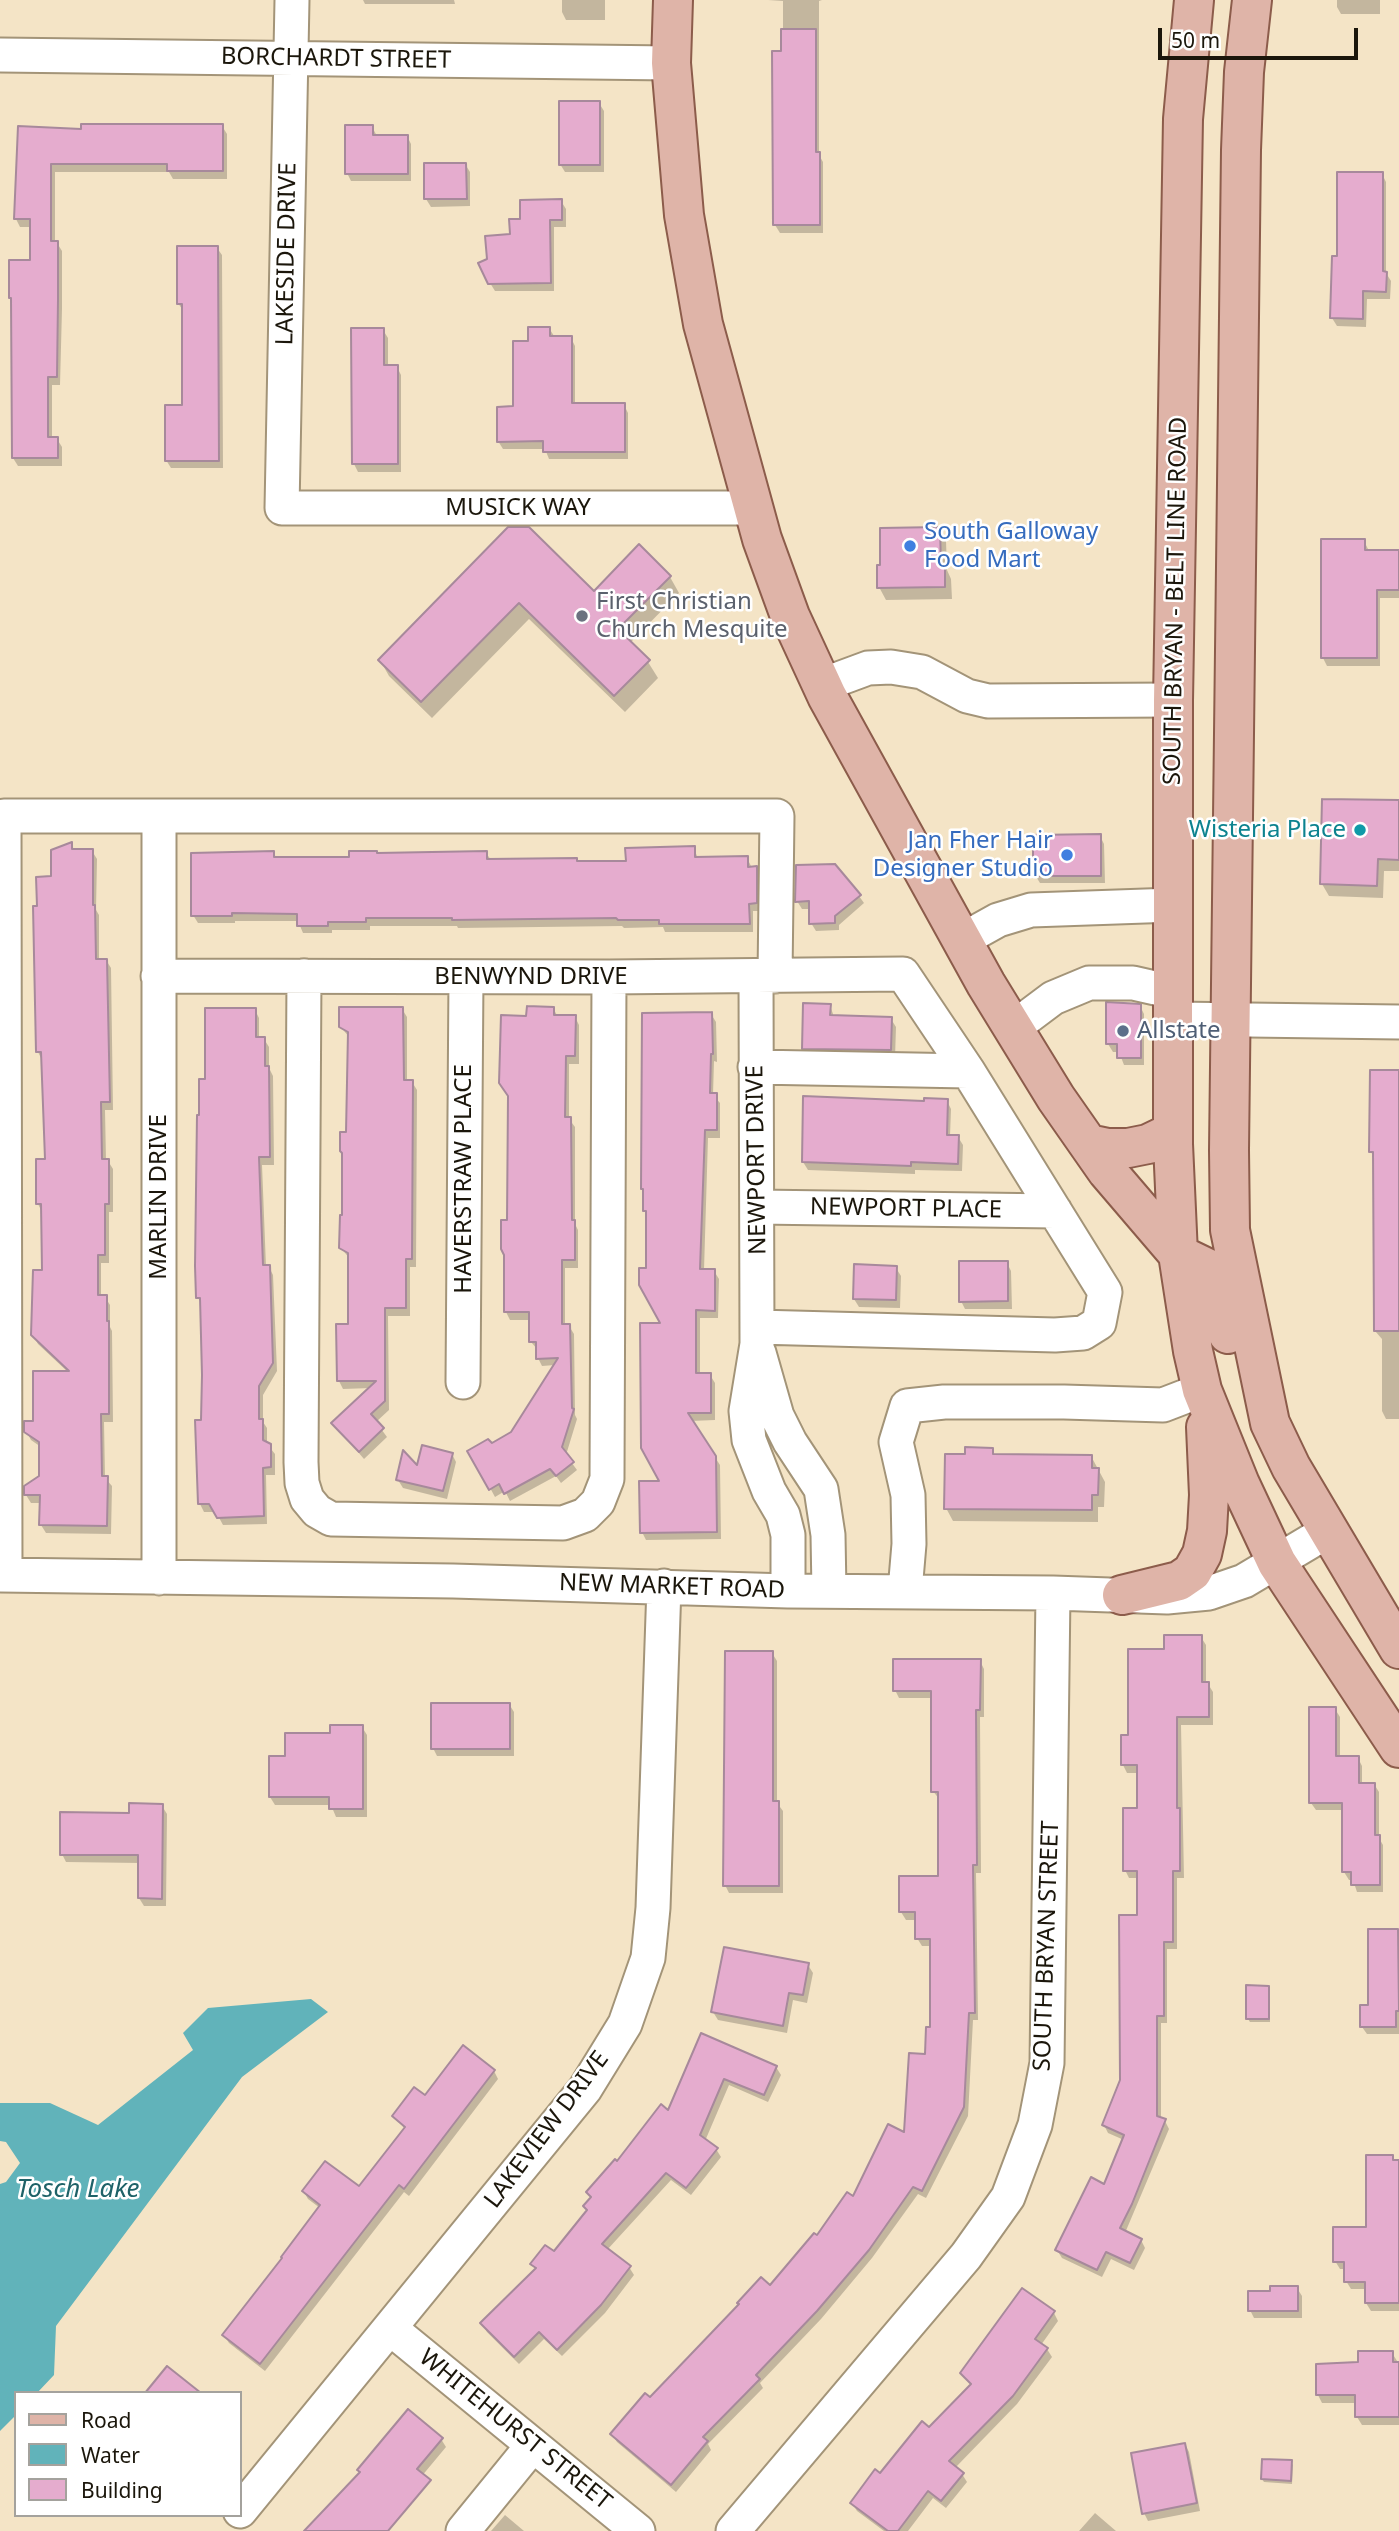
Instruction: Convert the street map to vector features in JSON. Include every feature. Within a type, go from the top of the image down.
[{"type":"main road","points":[[673,0],[671,63],[684,215],[703,324],[762,539],[790,616],[822,685],[962,940],[1056,1098],[1107,1171],[1178,1254],[1207,1268],[1220,1298],[1233,1358],[1246,1391],[1270,1423],[1328,1531],[1399,1649]]},
{"type":"main road","name":"SOUTH BRYAN - BELT LINE ROAD","points":[[1194,0],[1183,119],[1173,699],[1173,1132],[1178,1254],[1193,1351],[1202,1390],[1218,1435],[1277,1563],[1399,1748]]},
{"type":"main road","points":[[1252,0],[1244,72],[1241,150],[1230,1020],[1230,1230],[1270,1423]]},
{"type":"main road","points":[[1173,699],[1234,700]]},
{"type":"main road","points":[[1088,1144],[1128,1148],[1148,1144],[1173,1132]]},
{"type":"main road","points":[[1122,1595],[1179,1581],[1192,1572],[1202,1554],[1207,1531],[1209,1494],[1208,1441],[1202,1390]]},
{"type":"street","name":"LAKESIDE DRIVE","points":[[282,508],[292,0]]},
{"type":"street","name":"BORCHARDT STREET","points":[[0,55],[671,63]]},
{"type":"street","name":"MUSICK WAY","points":[[282,508],[754,508]]},
{"type":"street","points":[[822,685],[868,668],[891,667],[922,672],[967,696],[988,701],[1173,699]]},
{"type":"street","points":[[3,1575],[4,816],[159,816]]},
{"type":"street","name":"NEWPORT DRIVE","points":[[159,816],[777,816],[766,975],[755,1068],[757,1336],[746,1410],[749,1440],[769,1492],[783,1515],[788,1535],[788,1591]]},
{"type":"street","name":"MARLIN DRIVE","points":[[159,816],[159,1578]]},
{"type":"street","points":[[962,940],[998,919],[1031,910],[1174,905]]},
{"type":"street","name":"BENWYND DRIVE","points":[[158,976],[609,977],[903,974],[968,1071]]},
{"type":"street","points":[[304,976],[301,1462],[302,1483],[307,1499],[317,1511],[331,1519],[563,1523],[585,1515],[598,1502],[607,1479],[609,977]]},
{"type":"street","name":"HAVERSTRAW PLACE","points":[[463,1382],[466,977]]},
{"type":"street","points":[[1013,1028],[1053,998],[1089,983],[1133,983],[1155,988],[1174,1004],[1230,1020],[1399,1021]]},
{"type":"street","points":[[755,1068],[968,1071],[1105,1292],[1099,1323],[1083,1333],[757,1336]]},
{"type":"street","name":"NEWPORT PLACE","points":[[757,1207],[1055,1211]]},
{"type":"street","name":"NEWPORT DRIVE","points":[[757,1336],[777,1416],[790,1442],[821,1489],[828,1535],[829,1591]]},
{"type":"street","points":[[905,1591],[909,1544],[908,1496],[896,1442],[907,1406],[944,1402],[1163,1405],[1202,1390]]},
{"type":"street","name":"NEW MARKET ROAD","points":[[3,1575],[1167,1597],[1209,1593],[1244,1581],[1328,1531]]},
{"type":"street","name":"LAKEVIEW DRIVE","points":[[242,2508],[391,2329],[584,2089],[625,2024],[648,1958],[653,1908],[664,1586]]},
{"type":"street","name":"SOUTH BRYAN STREET","points":[[733,2531],[967,2256],[1008,2197],[1035,2125],[1047,2063],[1053,1593]]},
{"type":"street","name":"WHITEHURST STREET","points":[[391,2329],[638,2531]]},
{"type":"street","points":[[463,2531],[534,2445]]},
{"type":"street","name":"LAKEVIEW DRIVE","points":[[223,2531],[235,2517]]},
{"type":"water","name":"Tosch Lake","points":[[311,1999],[328,2012],[242,2077],[56,2326],[54,2375],[39,2391],[14,2391],[14,2417],[0,2431],[0,2184],[6,2182],[20,2163],[6,2142],[0,2141],[0,2103],[50,2103],[98,2125],[193,2050],[183,2033],[208,2008]]},
{"type":"building","points":[[781,29],[816,29],[816,152],[820,152],[820,225],[773,225],[772,51],[781,51]]},
{"type":"building","points":[[559,101],[600,101],[600,165],[559,165]]},
{"type":"building","points":[[81,124],[223,124],[223,171],[167,171],[167,164],[51,164],[51,241],[58,241],[58,300],[57,377],[48,377],[48,437],[58,437],[58,458],[12,458],[9,260],[30,260],[30,219],[14,219],[18,126],[81,129]]},
{"type":"building","points":[[345,125],[373,125],[373,135],[408,135],[408,174],[345,174]]},
{"type":"building","points":[[424,163],[466,163],[467,199],[424,199]]},
{"type":"building","points":[[1337,172],[1383,172],[1383,271],[1387,272],[1386,292],[1363,291],[1363,319],[1330,318],[1332,256],[1337,256]]},
{"type":"building","points":[[562,199],[562,220],[550,220],[551,283],[488,284],[478,263],[487,259],[485,236],[510,234],[509,219],[520,219],[520,200]]},
{"type":"building","points":[[177,246],[218,246],[219,461],[165,461],[165,405],[182,405],[182,304],[177,304]]},
{"type":"building","points":[[528,327],[550,327],[550,336],[572,336],[572,403],[625,403],[625,452],[543,452],[543,441],[497,442],[497,407],[513,406],[513,341],[528,341]]},
{"type":"building","points":[[351,328],[384,328],[384,365],[398,365],[398,464],[352,464]]},
{"type":"building","name":"First Christian Church Mesquite","points":[[508,527],[529,527],[594,591],[639,544],[671,576],[618,629],[650,660],[614,696],[519,603],[421,702],[378,660]]},
{"type":"building","name":"South Galloway Food Mart","points":[[940,527],[941,565],[945,564],[945,587],[877,588],[880,528]]},
{"type":"building","points":[[1321,539],[1365,539],[1365,550],[1399,550],[1399,590],[1377,590],[1377,658],[1321,658]]},
{"type":"building","name":"Wisteria Place","points":[[1322,799],[1399,800],[1399,860],[1378,859],[1377,886],[1320,884]]},
{"type":"building","name":"Jan Fher Hair Designer Studio","points":[[1101,834],[1101,876],[1033,876],[1033,835]]},
{"type":"building","points":[[72,842],[72,849],[93,849],[96,959],[107,959],[110,1102],[101,1102],[102,1159],[109,1159],[109,1204],[105,1204],[105,1255],[98,1255],[98,1295],[107,1295],[109,1321],[109,1414],[101,1414],[102,1476],[108,1476],[107,1526],[39,1525],[40,1495],[24,1495],[24,1486],[39,1476],[39,1442],[24,1432],[24,1421],[33,1421],[33,1371],[69,1371],[31,1335],[33,1270],[42,1270],[41,1204],[36,1204],[36,1159],[45,1159],[41,1052],[36,1052],[33,906],[37,906],[36,877],[51,876],[51,850]]},
{"type":"building","points":[[695,846],[695,857],[748,856],[748,867],[757,866],[757,903],[749,904],[750,924],[659,924],[659,920],[616,918],[366,918],[366,922],[328,922],[328,926],[297,926],[297,914],[232,913],[232,916],[191,916],[191,853],[274,851],[274,857],[349,857],[349,851],[487,851],[487,859],[577,858],[577,861],[626,861],[625,848]]},
{"type":"building","points":[[835,864],[861,895],[835,916],[835,923],[809,924],[809,901],[795,902],[796,865]]},
{"type":"building","name":"Allstate","points":[[1106,1002],[1141,1004],[1141,1058],[1117,1058],[1117,1044],[1106,1044]]},
{"type":"building","points":[[803,1003],[831,1004],[830,1015],[892,1017],[891,1050],[802,1049]]},
{"type":"building","points":[[527,1006],[554,1007],[554,1015],[576,1015],[575,1056],[566,1056],[565,1117],[571,1117],[575,1260],[562,1260],[562,1324],[570,1324],[574,1409],[562,1447],[574,1462],[556,1476],[550,1469],[504,1494],[499,1484],[489,1490],[467,1451],[488,1439],[492,1443],[511,1432],[558,1358],[536,1359],[536,1342],[529,1342],[529,1312],[504,1312],[501,1220],[507,1220],[508,1096],[499,1083],[501,1015],[526,1016]]},
{"type":"building","points":[[339,1007],[403,1007],[404,1080],[413,1080],[412,1259],[406,1259],[406,1308],[385,1308],[385,1401],[371,1414],[384,1428],[359,1452],[331,1423],[376,1381],[337,1381],[336,1324],[348,1324],[348,1253],[339,1248],[342,1215],[340,1132],[346,1132],[348,1032],[339,1027]]},
{"type":"building","points":[[205,1008],[256,1008],[256,1037],[265,1037],[265,1066],[269,1066],[270,1157],[259,1157],[263,1265],[270,1265],[273,1363],[259,1386],[259,1419],[263,1419],[263,1440],[271,1444],[271,1467],[263,1468],[264,1516],[217,1518],[209,1504],[198,1504],[195,1420],[201,1420],[202,1375],[200,1298],[196,1298],[195,1266],[197,1115],[199,1079],[205,1079]]},
{"type":"building","points":[[712,1012],[710,1093],[717,1093],[717,1130],[705,1130],[700,1269],[715,1269],[715,1311],[696,1310],[696,1373],[711,1373],[711,1413],[688,1413],[716,1456],[717,1532],[640,1533],[639,1481],[659,1481],[641,1448],[640,1323],[660,1323],[639,1285],[639,1268],[646,1268],[646,1211],[643,1211],[641,1189],[642,1013]]},
{"type":"building","points":[[1370,1070],[1399,1070],[1399,1331],[1374,1331],[1373,1152],[1369,1152]]},
{"type":"building","points":[[803,1096],[924,1101],[924,1098],[948,1099],[947,1135],[959,1135],[958,1164],[911,1162],[911,1166],[802,1162]]},
{"type":"building","points":[[959,1261],[1008,1261],[1008,1301],[959,1302]]},
{"type":"building","points":[[854,1264],[897,1266],[896,1300],[853,1299]]},
{"type":"building","points":[[422,1445],[453,1453],[443,1491],[396,1480],[403,1450],[417,1465]]},
{"type":"building","points":[[965,1447],[993,1448],[993,1454],[1092,1455],[1092,1468],[1099,1468],[1098,1495],[1092,1495],[1092,1510],[944,1509],[945,1454],[965,1454]]},
{"type":"building","points":[[1164,1635],[1202,1635],[1202,1682],[1209,1682],[1209,1717],[1177,1717],[1180,1871],[1173,1871],[1173,1942],[1164,1942],[1164,2016],[1157,2016],[1157,2116],[1166,2119],[1120,2228],[1142,2239],[1130,2263],[1106,2252],[1097,2270],[1055,2250],[1091,2177],[1104,2184],[1124,2135],[1102,2125],[1120,2080],[1119,1915],[1137,1915],[1137,1871],[1123,1871],[1123,1808],[1137,1808],[1137,1765],[1121,1765],[1121,1735],[1128,1735],[1128,1649],[1164,1649]]},
{"type":"building","points":[[725,1651],[773,1651],[773,1801],[779,1801],[779,1886],[723,1886]]},
{"type":"building","points":[[893,1659],[981,1659],[980,1710],[976,1710],[977,1865],[973,1865],[975,2013],[969,2013],[964,2107],[922,2191],[913,2187],[869,2250],[817,2311],[756,2375],[760,2379],[703,2437],[708,2441],[671,2485],[610,2434],[645,2393],[650,2397],[739,2304],[737,2303],[761,2277],[770,2285],[814,2233],[817,2235],[847,2192],[853,2196],[888,2124],[904,2132],[909,2053],[925,2054],[926,2027],[930,2027],[930,1939],[915,1939],[915,1912],[899,1912],[899,1876],[938,1876],[938,1792],[931,1792],[931,1691],[893,1691]]},
{"type":"building","points":[[431,1703],[510,1703],[510,1749],[431,1749]]},
{"type":"building","points":[[1309,1707],[1336,1707],[1336,1756],[1359,1756],[1359,1783],[1375,1783],[1375,1835],[1380,1835],[1380,1885],[1351,1885],[1351,1872],[1342,1872],[1342,1803],[1309,1803]]},
{"type":"building","points":[[330,1725],[363,1725],[363,1809],[329,1809],[329,1797],[269,1797],[269,1756],[285,1756],[285,1733],[330,1733]]},
{"type":"building","points":[[129,1803],[163,1804],[162,1899],[138,1898],[138,1855],[60,1855],[60,1812],[129,1813]]},
{"type":"building","points":[[1368,1929],[1398,1929],[1399,2011],[1396,2011],[1396,2027],[1360,2027],[1360,2005],[1368,2005]]},
{"type":"building","points":[[724,1947],[809,1963],[803,1995],[789,1993],[783,2026],[711,2012]]},
{"type":"building","points":[[1246,1985],[1269,1986],[1269,2019],[1246,2019]]},
{"type":"building","points":[[701,2033],[777,2066],[764,2095],[724,2079],[700,2135],[718,2148],[686,2188],[666,2173],[602,2244],[631,2266],[601,2305],[557,2350],[539,2332],[514,2357],[480,2323],[536,2268],[530,2264],[545,2245],[554,2251],[587,2210],[583,2206],[591,2197],[586,2192],[615,2159],[617,2161],[661,2104],[668,2110]]},
{"type":"building","points":[[463,2045],[495,2070],[404,2189],[399,2185],[260,2364],[222,2335],[320,2205],[302,2191],[325,2161],[359,2186],[405,2127],[392,2116],[414,2087],[425,2095]]},
{"type":"building","points":[[1366,2155],[1393,2155],[1393,2160],[1399,2160],[1399,2303],[1365,2303],[1365,2282],[1344,2282],[1344,2262],[1333,2262],[1333,2227],[1366,2227]]},
{"type":"building","points":[[1270,2286],[1298,2286],[1298,2311],[1248,2311],[1248,2291],[1270,2291]]},
{"type":"building","points":[[1022,2288],[1055,2311],[1035,2339],[1048,2348],[1013,2396],[949,2461],[964,2473],[941,2501],[928,2491],[898,2531],[888,2531],[850,2503],[875,2469],[880,2473],[922,2421],[929,2427],[971,2384],[960,2373]]},
{"type":"building","points":[[1358,2351],[1393,2351],[1393,2362],[1399,2362],[1399,2417],[1355,2417],[1355,2395],[1316,2395],[1316,2364],[1358,2362]]},
{"type":"building","points":[[167,2366],[198,2391],[147,2391]]},
{"type":"building","points":[[408,2409],[443,2438],[417,2469],[431,2480],[388,2531],[304,2531],[360,2472],[357,2470]]},
{"type":"building","points":[[1185,2443],[1197,2503],[1142,2514],[1131,2453]]},
{"type":"building","points":[[1262,2459],[1292,2460],[1291,2481],[1261,2479]]},
{"type":"place","name":"South Galloway Food Mart","points":[[910,546]]},
{"type":"place","name":"First Christian Church Mesquite","points":[[582,616]]},
{"type":"place","name":"Wisteria Place","points":[[1360,830]]},
{"type":"place","name":"Jan Fher Hair Designer Studio","points":[[1067,855]]},
{"type":"place","name":"Allstate","points":[[1123,1031]]}]
